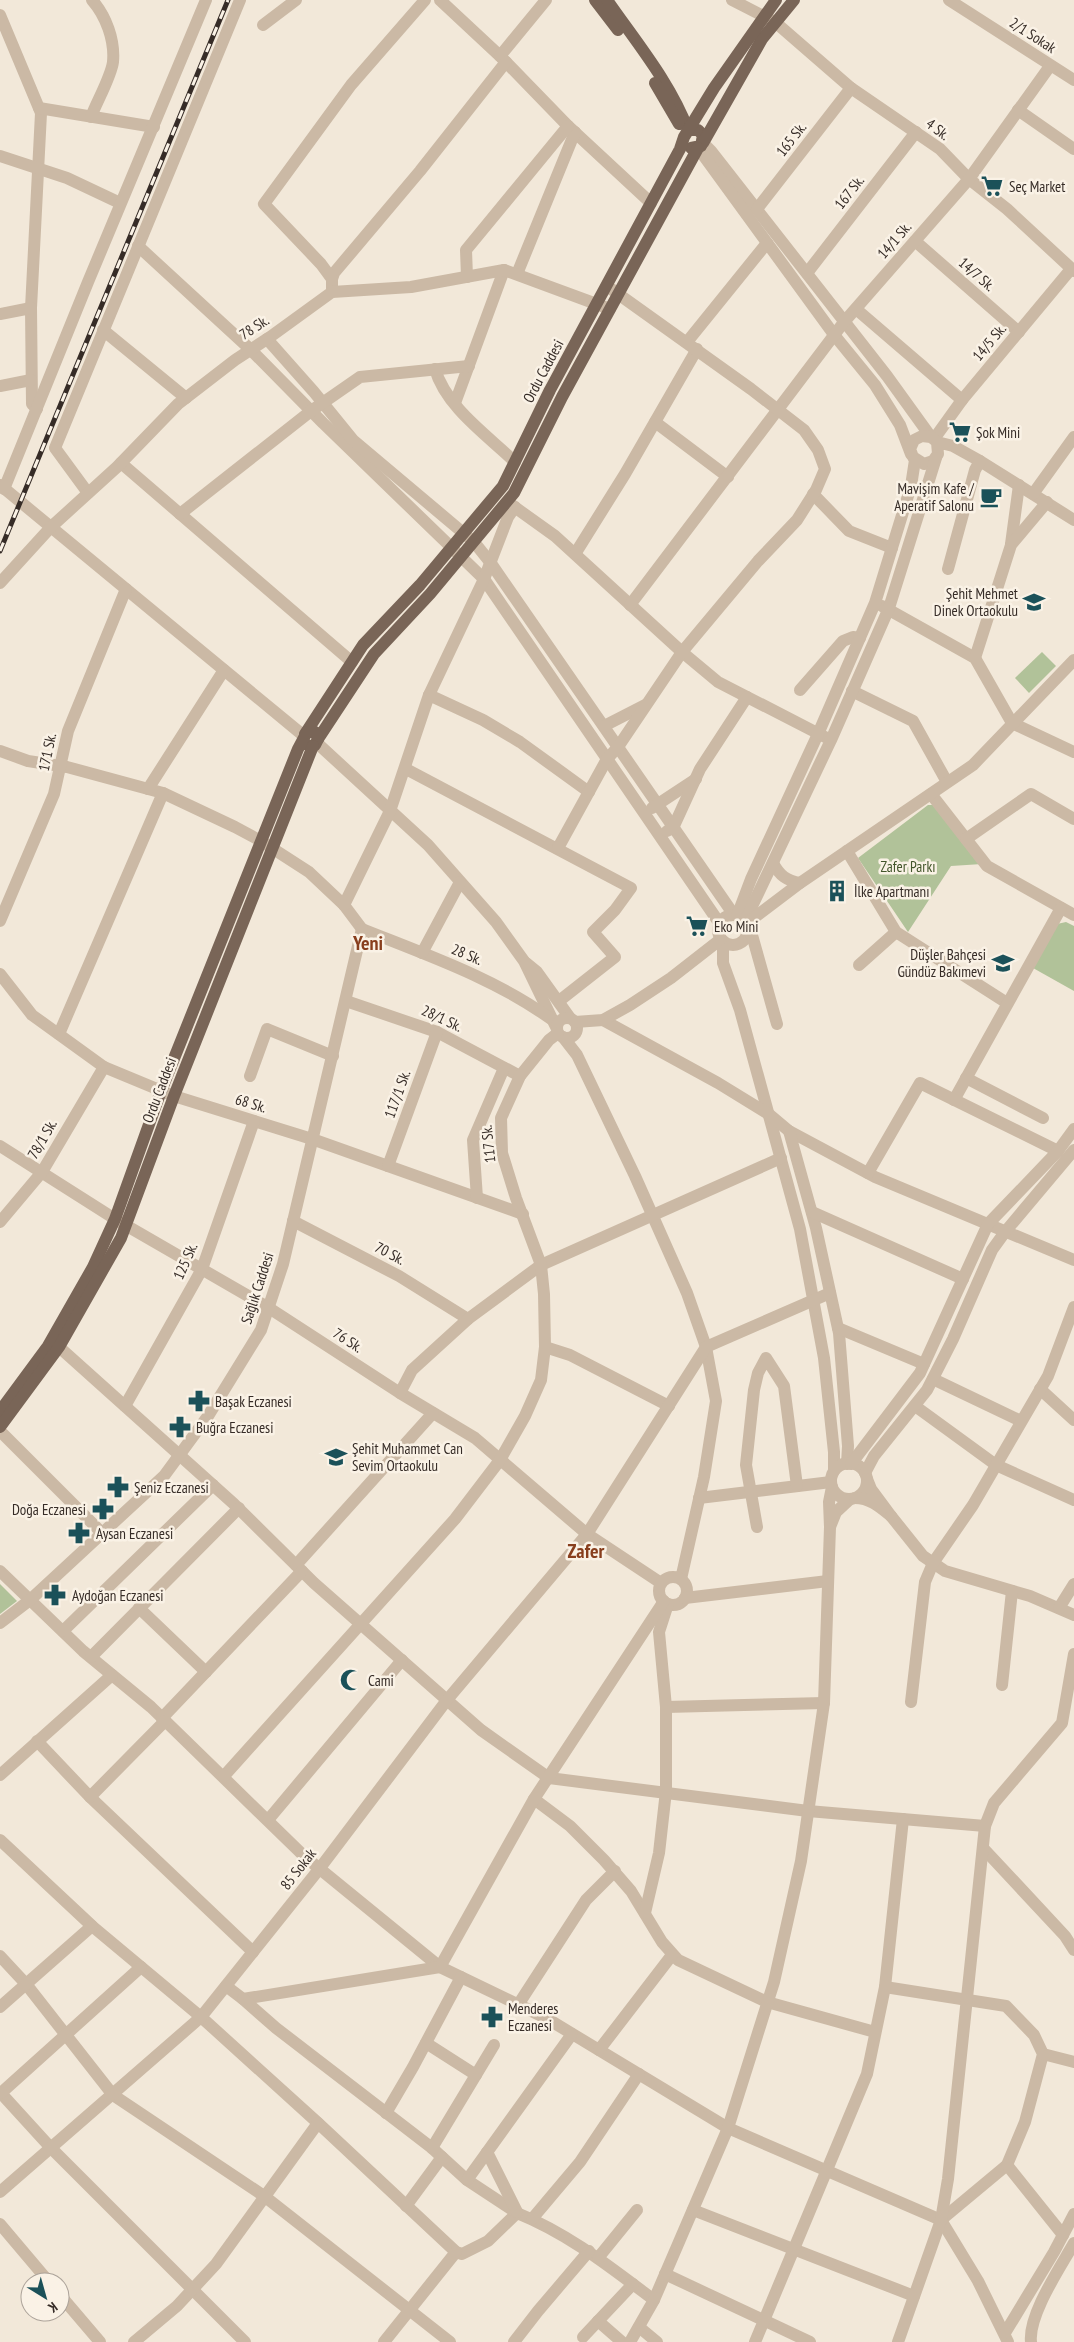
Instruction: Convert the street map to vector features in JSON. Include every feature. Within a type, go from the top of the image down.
[{"type":"main road","points":[[595,0],[643,63],[685,136]]},
{"type":"main road","points":[[607,0],[679,106],[685,136],[688,147],[700,145],[701,132],[693,128],[685,136]]},
{"type":"main road","name":"Ordu Caddesi","points":[[0,1429],[59,1347],[121,1221],[174,1096],[273,849],[310,740],[374,654],[430,594],[474,542],[511,504],[514,493],[562,397],[618,292],[762,39],[776,0]]},
{"type":"main road","name":"Ordu Caddesi","points":[[0,1411],[48,1346],[121,1221],[160,1091],[261,841],[310,740],[352,662],[363,646],[451,548],[503,486],[550,390],[680,149],[685,136],[769,20],[794,0]]},
{"type":"street","points":[[91,117],[113,63],[106,22],[101,10],[92,0]]},
{"type":"street","points":[[206,0],[154,127],[120,203],[37,409],[2,487],[310,740],[428,845],[496,922],[524,961],[566,1028],[578,1048],[577,1055],[687,1293],[706,1347],[716,1401],[699,1498],[681,1579],[688,1590],[685,1598],[678,1604],[666,1602],[659,1593],[661,1583],[669,1577],[681,1579]]},
{"type":"street","points":[[88,493],[55,448],[240,0]]},
{"type":"street","points":[[263,24],[296,0]]},
{"type":"street","points":[[332,286],[321,264],[264,204],[352,86],[425,0]]},
{"type":"street","points":[[440,0],[503,59],[571,129],[651,203]]},
{"type":"street","points":[[332,286],[334,273],[420,171],[546,0]]},
{"type":"street","name":"4 Sk.","points":[[732,0],[769,20],[851,88],[940,149],[969,179],[1007,208],[1072,270]]},
{"type":"street","name":"2/1 Sokak","points":[[955,2],[1074,80]]},
{"type":"street","points":[[0,15],[40,113],[31,308],[32,404],[37,409]]},
{"type":"street","name":"14/1 Sk.","points":[[630,605],[844,322],[969,179],[1050,66]]},
{"type":"street","name":"165 Sk.","points":[[757,209],[851,88]]},
{"type":"street","points":[[39,108],[154,127]]},
{"type":"street","points":[[1018,110],[1074,149]]},
{"type":"street","points":[[467,277],[466,250],[571,129]]},
{"type":"street","points":[[517,274],[571,129]]},
{"type":"street","name":"167 Sk.","points":[[807,273],[916,132]]},
{"type":"street","points":[[700,145],[757,209],[807,273],[887,376],[934,440],[938,450],[889,608],[831,740],[773,863],[742,921]]},
{"type":"street","points":[[700,145],[767,243],[835,336],[875,385],[900,425],[913,457],[924,464],[936,458]]},
{"type":"street","points":[[0,156],[67,178],[120,203]]},
{"type":"street","name":"14/7 Sk.","points":[[915,241],[1018,332]]},
{"type":"street","points":[[575,554],[655,422],[692,346],[767,243]]},
{"type":"street","points":[[138,246],[250,348],[311,411],[460,558],[484,579],[720,924]]},
{"type":"street","points":[[332,286],[411,287],[504,270],[610,309]]},
{"type":"street","points":[[455,403],[504,270]]},
{"type":"street","name":"14/5 Sk.","points":[[934,440],[962,400],[1072,270]]},
{"type":"street","name":"78 Sk.","points":[[0,583],[50,527],[121,463],[186,398],[250,348],[267,339],[332,286]]},
{"type":"street","points":[[558,848],[607,759],[618,747],[682,652],[758,561],[797,520],[813,494],[825,469],[818,450],[804,430],[692,346],[607,286]]},
{"type":"street","points":[[0,314],[31,308]]},
{"type":"street","points":[[856,309],[962,400]]},
{"type":"street","points":[[103,330],[186,398]]},
{"type":"street","points":[[267,339],[323,402],[353,440],[474,542],[490,562],[673,828],[752,935],[777,1024]]},
{"type":"street","points":[[180,514],[311,411],[360,377],[469,366]]},
{"type":"street","points":[[435,369],[439,382],[455,403],[515,462]]},
{"type":"street","points":[[0,386],[31,380]]},
{"type":"street","points":[[655,422],[728,477]]},
{"type":"street","points":[[722,940],[730,944],[738,944],[746,938],[742,921],[750,879],[818,734],[875,604],[911,486],[913,457],[911,445],[917,437],[953,446],[980,460],[1074,520]]},
{"type":"street","points":[[1033,494],[1074,437]]},
{"type":"street","points":[[948,569],[975,470],[980,460]]},
{"type":"street","points":[[121,463],[352,662]]},
{"type":"street","points":[[975,658],[1011,545],[1019,484]]},
{"type":"street","points":[[813,494],[849,531],[892,548]]},
{"type":"street","points":[[1011,545],[1047,502]]},
{"type":"street","points":[[344,905],[390,811],[406,769],[429,695],[484,579],[508,517],[511,504],[555,536],[682,652],[718,682],[831,740]]},
{"type":"street","name":"171 Sk.","points":[[0,921],[54,794],[68,731],[126,589]]},
{"type":"street","points":[[875,604],[889,608],[975,658],[1012,723],[1074,752]]},
{"type":"street","points":[[800,690],[843,641],[849,638],[860,638]]},
{"type":"street","points":[[630,2342],[654,2300],[728,2128],[774,1982],[801,1861],[824,1703],[830,1527],[829,1502],[834,1452],[824,1358],[800,1229],[740,1010],[723,963],[722,940],[719,932],[720,924],[725,918],[742,921],[973,765],[1074,660]]},
{"type":"street","points":[[148,788],[224,670]]},
{"type":"street","points":[[852,692],[913,721],[948,782]]},
{"type":"street","points":[[429,695],[483,720],[520,742],[589,792]]},
{"type":"street","points":[[660,836],[673,828],[700,769],[747,697]]},
{"type":"street","points":[[604,726],[648,704]]},
{"type":"street","points":[[0,752],[28,761],[59,766],[163,793],[261,841],[308,872],[344,905],[362,930]]},
{"type":"street","points":[[406,769],[631,888],[616,910],[593,932],[615,957],[559,1001]]},
{"type":"street","points":[[645,813],[696,779]]},
{"type":"street","points":[[59,1034],[163,793]]},
{"type":"street","points":[[931,794],[987,866],[1074,914]]},
{"type":"street","points":[[966,839],[1031,794],[1074,819]]},
{"type":"street","points":[[847,851],[896,932],[1007,1003]]},
{"type":"street","points":[[773,863],[779,874],[788,881],[800,883]]},
{"type":"street","points":[[422,953],[460,882]]},
{"type":"street","points":[[954,1100],[1061,908]]},
{"type":"street","name":"28 Sk.","points":[[362,930],[476,975],[532,1006],[566,1028]]},
{"type":"street","name":"Sağlık Caddesi","points":[[0,1623],[30,1600],[164,1476],[208,1416],[261,1330],[283,1264],[362,930]]},
{"type":"street","points":[[859,965],[896,932]]},
{"type":"street","name":"117 Sk.","points":[[224,1776],[455,1520],[500,1460],[525,1416],[541,1380],[545,1347],[544,1294],[541,1265],[516,1198],[502,1153],[501,1118],[520,1076],[544,1046],[566,1028],[599,1021],[671,978],[722,940]]},
{"type":"street","points":[[524,961],[537,972],[559,1001],[566,1028]]},
{"type":"street","name":"68 Sk.","points":[[0,974],[32,1015],[104,1066],[174,1096],[312,1139],[523,1214]]},
{"type":"street","name":"28/1 Sk.","points":[[346,1001],[408,1020],[437,1032],[520,1076]]},
{"type":"street","points":[[599,1021],[718,1083],[770,1115],[789,1131],[868,1173],[1074,1260]]},
{"type":"street","points":[[250,1076],[268,1029],[333,1056]]},
{"type":"street","name":"117/1 Sk.","points":[[388,1166],[437,1032]]},
{"type":"street","name":"78/1 Sk.","points":[[0,1222],[42,1172],[104,1066]]},
{"type":"street","points":[[477,1198],[473,1140],[504,1068]]},
{"type":"street","points":[[966,1078],[1043,1118]]},
{"type":"street","points":[[868,1173],[920,1083],[1058,1151]]},
{"type":"street","name":"125 Sk.","points":[[125,1406],[202,1268],[254,1121]]},
{"type":"street","points":[[849,1464],[905,1396],[924,1364],[988,1224],[1058,1151],[1074,1129]]},
{"type":"street","points":[[789,1131],[812,1212],[838,1328],[849,1464]]},
{"type":"street","name":"76 Sk.","points":[[0,1146],[121,1221],[269,1308],[400,1393],[476,1438],[587,1534],[661,1583]]},
{"type":"street","points":[[830,1527],[836,1512],[864,1491],[866,1476],[874,1456],[915,1406],[933,1379],[992,1250],[1074,1150]]},
{"type":"street","points":[[400,1393],[412,1370],[468,1319],[541,1265],[781,1158]]},
{"type":"street","points":[[812,1212],[963,1279]]},
{"type":"street","name":"70 Sk.","points":[[293,1221],[399,1276],[468,1319]]},
{"type":"street","points":[[706,1347],[830,1293]]},
{"type":"street","points":[[911,1702],[925,1582],[934,1563],[973,1505],[1048,1376],[1074,1307]]},
{"type":"street","points":[[838,1328],[924,1364]]},
{"type":"street","points":[[59,1347],[238,1508],[299,1568],[480,1730],[549,1778],[808,1810],[985,1826]]},
{"type":"street","points":[[545,1347],[570,1355],[669,1406]]},
{"type":"street","name":"85 Sokak","points":[[0,2192],[201,2017],[320,1868],[447,1700],[587,1534],[706,1347]]},
{"type":"street","points":[[757,1527],[746,1465],[754,1390],[758,1373],[766,1358],[784,1386],[797,1486]]},
{"type":"street","points":[[933,1379],[1021,1421]]},
{"type":"street","points":[[1040,1389],[1074,1420]]},
{"type":"street","points":[[915,1406],[996,1465],[1074,1500]]},
{"type":"street","points":[[90,1797],[164,1720],[433,1413]]},
{"type":"street","points":[[0,1429],[102,1534]]},
{"type":"street","points":[[891,1516],[864,1498],[839,1496],[832,1480],[838,1467],[849,1464],[861,1468],[872,1489],[891,1516],[923,1556],[945,1571],[1012,1591],[1074,1614]]},
{"type":"street","points":[[699,1498],[832,1480]]},
{"type":"street","points":[[63,1631],[213,1486]]},
{"type":"street","points":[[91,1657],[238,1508]]},
{"type":"street","points":[[0,1571],[91,1657],[164,1720],[320,1868],[440,1967],[572,2034],[728,2128],[941,2220],[978,2281],[1006,2338]]},
{"type":"street","points":[[685,1598],[828,1581]]},
{"type":"street","points":[[1059,1608],[1074,1584]]},
{"type":"street","points":[[1002,1685],[1012,1591]]},
{"type":"street","points":[[645,1913],[659,1852],[666,1791],[666,1707],[660,1632],[666,1602]]},
{"type":"street","points":[[440,1967],[534,1799],[666,1602]]},
{"type":"street","points":[[139,1608],[206,1672]]},
{"type":"street","points":[[898,2342],[941,2220],[954,2128],[985,1826],[994,1803],[1062,1722],[1074,1654]]},
{"type":"street","points":[[268,1820],[402,1660]]},
{"type":"street","points":[[0,1775],[112,1675]]},
{"type":"street","points":[[666,1707],[824,1703]]},
{"type":"street","points":[[1062,1722],[1074,1729]]},
{"type":"street","points":[[37,1741],[90,1797],[252,1952]]},
{"type":"street","points":[[534,1799],[570,1826],[615,1871],[645,1913],[662,1942],[672,1955],[685,1965],[767,2002],[875,2032]]},
{"type":"street","points":[[755,2342],[867,2074],[885,1987],[903,1819]]},
{"type":"street","points":[[0,1840],[92,1926],[201,2017],[456,2252],[462,2254],[488,2241],[517,2213]]},
{"type":"street","points":[[983,1848],[1065,1936],[1074,1950]]},
{"type":"street","points":[[518,2005],[586,1900],[615,1871]]},
{"type":"street","points":[[0,2007],[92,1926]]},
{"type":"street","points":[[599,2050],[672,1955]]},
{"type":"street","points":[[0,1956],[26,1984],[113,2094],[264,2196],[450,2342]]},
{"type":"street","points":[[141,1966],[0,2093],[51,2148],[244,2342]]},
{"type":"street","points":[[243,1999],[440,1967]]},
{"type":"street","points":[[386,2112],[461,1977]]},
{"type":"street","points":[[226,1986],[276,2028],[432,2148],[467,2180],[517,2213],[546,2225],[594,2255],[654,2300]]},
{"type":"street","points":[[885,1987],[1006,2006],[1034,2035],[1043,2054],[1025,2122],[1007,2165],[941,2220]]},
{"type":"street","points":[[467,2180],[572,2034]]},
{"type":"street","points":[[426,2043],[476,2075]]},
{"type":"street","points":[[432,2148],[494,2045]]},
{"type":"street","points":[[1043,2054],[1074,2062]]},
{"type":"street","points":[[532,2219],[562,2186],[580,2162],[639,2074]]},
{"type":"street","points":[[134,2342],[178,2306],[216,2264],[318,2123]]},
{"type":"street","points":[[487,2152],[517,2213]]},
{"type":"street","points":[[406,2206],[442,2158]]},
{"type":"street","points":[[1007,2165],[1063,2235]]},
{"type":"street","points":[[514,2342],[538,2311],[637,2210]]},
{"type":"street","points":[[693,2210],[914,2296]]},
{"type":"street","points":[[1006,2338],[1074,2214]]},
{"type":"street","points":[[0,2224],[41,2272]]},
{"type":"street","points":[[1031,2342],[1030,2328],[1035,2315],[1074,2242]]},
{"type":"street","points":[[384,2342],[456,2252]]},
{"type":"street","points":[[665,2274],[810,2342]]},
{"type":"street","points":[[583,2337],[633,2284]]},
{"type":"street","points":[[70,2307],[100,2342]]},
{"type":"street","points":[[598,2321],[622,2342]]},
{"type":"street","points":[[639,2327],[658,2342]]},
{"type":"green space","points":[[1042,652],[1056,666],[1029,693],[1015,678]]},
{"type":"green space","name":"Zafer Parkı","points":[[928,805],[934,805],[982,864],[951,866],[908,932],[858,858]]},
{"type":"green space","points":[[1066,922],[1074,926],[1074,991],[1033,968],[1057,924]]},
{"type":"green space","points":[[0,1584],[17,1601],[0,1614]]},
{"type":"railway","points":[[0,551],[228,0]]},
{"type":"place","name":"Seç Market","points":[[992,186]]},
{"type":"place","name":"Şok Mini","points":[[960,432]]},
{"type":"place","name":"Mavişim Kafe / Aperatif Salonu","points":[[991,497]]},
{"type":"place","name":"Şehit Mehmet Dinek Ortaokulu","points":[[1034,602]]},
{"type":"place","name":"İlke Apartmanı","points":[[837,891]]},
{"type":"place","name":"Eko Mini","points":[[697,926]]},
{"type":"place","name":"Düşler Bahçesi Gündüz Bakımevi","points":[[1003,963]]},
{"type":"place","name":"Başak Eczanesi","points":[[199,1401]]},
{"type":"place","name":"Buğra Eczanesi","points":[[180,1427]]},
{"type":"place","name":"Şehit Muhammet Can Sevim Ortaokulu","points":[[336,1457]]},
{"type":"place","name":"Şeniz Eczanesi","points":[[118,1487]]},
{"type":"place","name":"Doğa Eczanesi","points":[[103,1509]]},
{"type":"place","name":"Aysan Eczanesi","points":[[79,1533]]},
{"type":"place","name":"Aydoğan Eczanesi","points":[[55,1595]]},
{"type":"place","name":"Cami","points":[[351,1680]]},
{"type":"place","name":"Menderes Eczanesi","points":[[492,2017]]},
{"type":"district","name":"Yeni","points":[[368,943]]},
{"type":"district","name":"Zafer","points":[[586,1551]]}]
